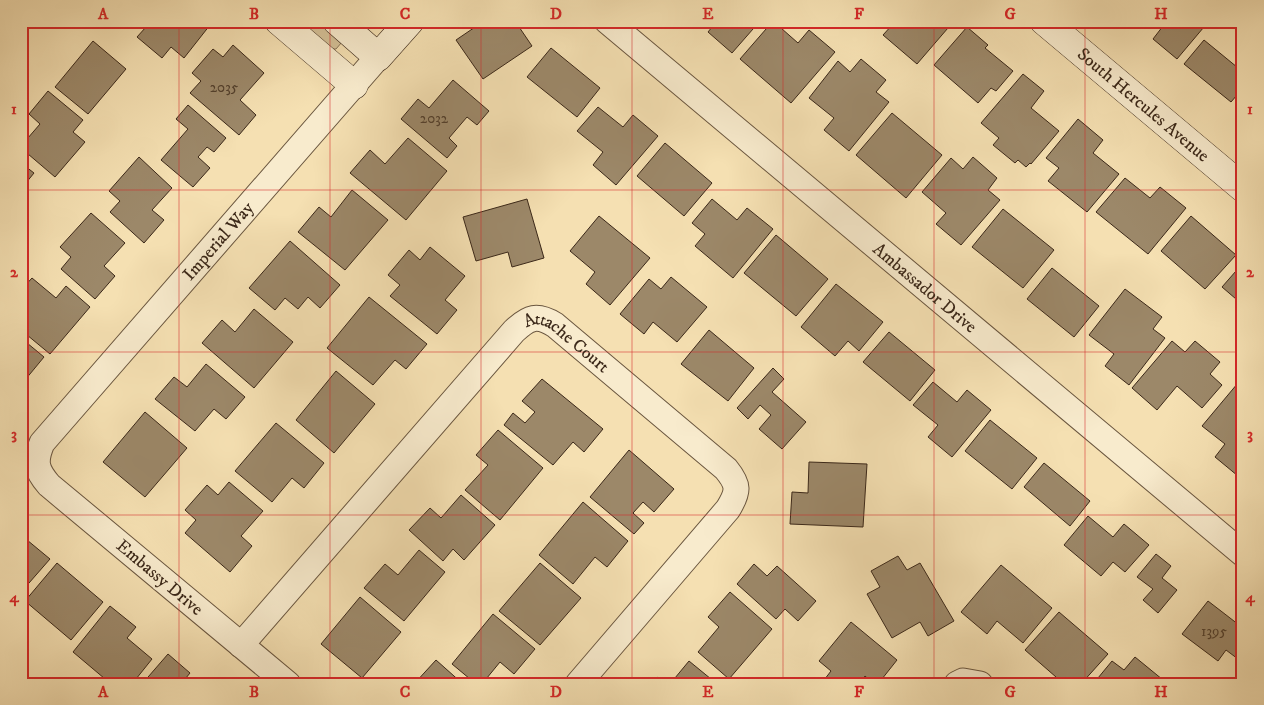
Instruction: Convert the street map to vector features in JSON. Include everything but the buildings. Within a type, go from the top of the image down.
[{"type":"street","points":[[280,21],[354,85]]},
{"type":"street","points":[[337,21],[378,57]]},
{"type":"street","name":"Imperial Way","points":[[38,465],[37,454],[42,443],[410,21]]},
{"type":"street","name":"Ambassador Drive","points":[[607,21],[1243,554]]},
{"type":"street","name":"South Hercules Avenue","points":[[1044,21],[1243,188]]},
{"type":"street","name":"Attache Court","points":[[241,644],[514,331],[522,323],[533,318],[539,318],[555,325],[726,469],[734,478],[737,489],[734,499],[728,508],[578,684]]},
{"type":"street","name":"Embassy Drive","points":[[38,465],[41,475],[49,484],[288,684]]},
{"type":"street","points":[[957,684],[963,681],[980,684]]},
{"type":"shaded area","points":[[296,21],[326,21],[342,42],[336,49],[330,49]]}]
